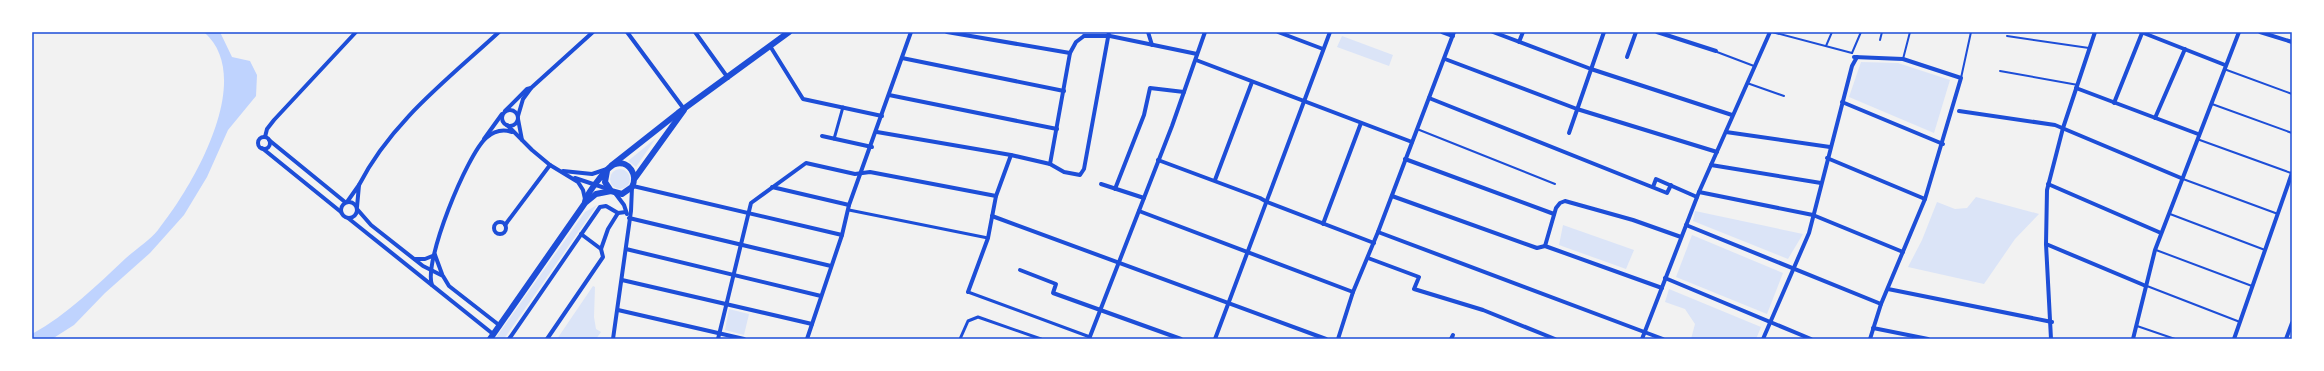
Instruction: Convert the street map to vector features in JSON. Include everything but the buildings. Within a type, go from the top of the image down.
[{"type":"main road","points":[[492,336],[596,184],[609,168],[789,32]]},
{"type":"main road","points":[[585,201],[596,194],[611,191],[626,193],[633,187],[635,178],[659,142],[684,110]]},
{"type":"main road","points":[[611,191],[604,178],[609,168],[620,164],[627,165],[633,171],[635,178]]},
{"type":"street","points":[[356,32],[274,120],[267,129],[265,137],[259,140],[259,146],[436,288],[492,336]]},
{"type":"street","points":[[341,212],[341,206],[359,185],[383,145],[400,125],[499,32]]},
{"type":"street","points":[[507,125],[513,125],[518,117],[523,100],[531,88],[593,32]]},
{"type":"street","points":[[627,32],[684,110]]},
{"type":"street","points":[[695,32],[728,78]]},
{"type":"street","points":[[807,339],[842,235],[849,208],[872,147],[911,32]]},
{"type":"street","points":[[947,32],[1070,53]]},
{"type":"street","points":[[1148,32],[1152,45]]},
{"type":"street","points":[[1011,155],[996,196],[988,238],[968,292],[1090,338],[1184,92],[1205,32]]},
{"type":"street","points":[[1278,32],[1323,49]]},
{"type":"street","points":[[1215,339],[1330,32]]},
{"type":"street","points":[[1338,339],[1353,292],[1374,243],[1454,34],[1442,32]]},
{"type":"street","points":[[1493,32],[1591,69],[1732,116]]},
{"type":"street","points":[[1519,42],[1523,32]]},
{"type":"street","points":[[1569,133],[1604,32]]},
{"type":"street","points":[[1627,57],[1636,32]]},
{"type":"street","points":[[1657,32],[1716,51]]},
{"type":"street","points":[[1642,339],[1699,192],[1754,66],[1771,32]]},
{"type":"street","points":[[2051,339],[2052,322],[2046,244],[2048,184],[2063,128],[2095,32]]},
{"type":"street","points":[[2114,103],[2142,32],[2224,66]]},
{"type":"street","points":[[2133,339],[2155,250],[2224,66],[2239,32]]},
{"type":"street","points":[[2260,32],[2292,42]]},
{"type":"street","points":[[1050,164],[1070,53],[1076,42],[1084,34],[1110,34],[1152,45],[1197,54]]},
{"type":"street","points":[[877,132],[1011,155],[1050,164],[1076,175],[1083,171],[1110,34]]},
{"type":"street","points":[[770,46],[802,99],[882,116]]},
{"type":"street","points":[[2155,118],[2185,49]]},
{"type":"street","points":[[1763,339],[1792,268],[1809,233],[1854,56],[1903,59],[1961,78],[1943,144],[1925,199],[1882,304],[1870,339]]},
{"type":"street","points":[[902,58],[1064,91]]},
{"type":"street","points":[[1445,58],[1577,109],[1717,152]]},
{"type":"street","points":[[1196,60],[1303,102],[1412,142]]},
{"type":"street","points":[[1215,180],[1252,82]]},
{"type":"street","points":[[2077,87],[2114,103],[2198,134]]},
{"type":"street","points":[[482,143],[484,137],[503,113],[527,89],[531,88]]},
{"type":"street","points":[[1115,189],[1144,115],[1150,88],[1184,92]]},
{"type":"street","points":[[889,95],[1057,129]]},
{"type":"street","points":[[1430,98],[1667,193],[1671,185]]},
{"type":"street","points":[[1842,102],[1943,144]]},
{"type":"street","points":[[834,138],[843,107]]},
{"type":"street","points":[[503,113],[512,110],[518,117],[522,140]]},
{"type":"street","points":[[1959,111],[2046,123],[2063,128],[2181,178]]},
{"type":"street","points":[[503,113],[502,119],[512,132],[550,165],[574,178],[582,186],[585,201]]},
{"type":"street","points":[[1323,224],[1361,123]]},
{"type":"street","points":[[432,285],[430,271],[449,206],[473,156],[486,138],[498,131],[512,132]]},
{"type":"street","points":[[1726,132],[1830,147]]},
{"type":"street","points":[[822,136],[872,147]]},
{"type":"street","points":[[265,137],[346,202],[354,203],[371,225],[430,271],[440,274],[449,286],[499,326]]},
{"type":"street","points":[[262,148],[267,147],[269,140]]},
{"type":"street","points":[[1827,158],[1925,199]]},
{"type":"street","points":[[1405,159],[1554,214]]},
{"type":"street","points":[[1158,160],[1215,180],[1266,202],[1374,243]]},
{"type":"street","points":[[718,339],[751,203],[806,163],[855,174],[870,172],[996,196]]},
{"type":"street","points":[[505,225],[550,165]]},
{"type":"street","points":[[1711,165],[1821,183]]},
{"type":"street","points":[[562,171],[592,174],[609,168]]},
{"type":"street","points":[[2234,339],[2292,173]]},
{"type":"street","points":[[574,178],[596,184],[611,191],[624,205],[629,218],[831,266]]},
{"type":"street","points":[[1653,187],[1656,179],[1697,197]]},
{"type":"street","points":[[1101,184],[1144,198]]},
{"type":"street","points":[[2048,184],[2161,233]]},
{"type":"street","points":[[348,218],[354,215],[357,208],[360,191],[359,185]]},
{"type":"street","points":[[613,339],[622,280],[633,187],[842,235]]},
{"type":"street","points":[[772,187],[849,208],[988,238]]},
{"type":"street","points":[[1699,192],[1814,215],[1903,252]]},
{"type":"street","points":[[1392,196],[1537,248],[1545,246],[1662,288]]},
{"type":"street","points":[[1545,246],[1554,214],[1558,205],[1565,201],[1633,220],[1681,237]]},
{"type":"street","points":[[509,339],[602,206],[607,206],[618,213],[626,212]]},
{"type":"street","points":[[1139,211],[1353,292]]},
{"type":"street","points":[[547,339],[603,257],[601,248],[608,229],[618,213]]},
{"type":"street","points":[[992,216],[1326,339]]},
{"type":"street","points":[[1686,225],[1882,304]]},
{"type":"street","points":[[1378,232],[1663,339]]},
{"type":"street","points":[[581,234],[601,248]]},
{"type":"street","points":[[2046,244],[2146,286]]},
{"type":"street","points":[[626,249],[821,296]]},
{"type":"street","points":[[414,259],[425,259],[435,255]]},
{"type":"street","points":[[435,255],[440,274]]},
{"type":"street","points":[[1368,258],[1419,277],[1414,289],[1483,310],[1555,339]]},
{"type":"street","points":[[1020,270],[1056,284],[1053,293],[1181,339]]},
{"type":"street","points":[[431,279],[435,274],[440,274]]},
{"type":"street","points":[[1665,278],[1811,339]]},
{"type":"street","points":[[436,288],[443,286],[445,279]]},
{"type":"street","points":[[622,280],[812,324]]},
{"type":"street","points":[[1888,289],[2052,322]]},
{"type":"street","points":[[618,310],[744,339]]},
{"type":"street","points":[[960,339],[968,321],[978,317],[1041,339]]},
{"type":"street","points":[[2286,339],[2292,323]]},
{"type":"street","points":[[1873,328],[1928,339]]},
{"type":"street","points":[[1902,339],[1904,334]]},
{"type":"lane","points":[[1771,32],[1826,46],[1854,56],[1861,32]]},
{"type":"lane","points":[[1826,46],[1832,32]]},
{"type":"lane","points":[[1880,40],[1882,32]]},
{"type":"lane","points":[[1903,59],[1910,32]]},
{"type":"lane","points":[[1961,78],[1971,32]]},
{"type":"lane","points":[[2007,36],[2089,48]]},
{"type":"lane","points":[[1716,51],[1754,66]]},
{"type":"lane","points":[[2224,66],[2292,94]]},
{"type":"lane","points":[[2000,72],[2077,87]]},
{"type":"lane","points":[[1747,83],[1784,96]]},
{"type":"lane","points":[[2210,103],[2292,133]]},
{"type":"lane","points":[[1417,129],[1555,184]]},
{"type":"lane","points":[[2196,139],[2292,173]]},
{"type":"lane","points":[[2181,178],[2278,214]]},
{"type":"lane","points":[[2168,214],[2265,250]]},
{"type":"lane","points":[[2155,250],[2252,286]]},
{"type":"lane","points":[[2146,286],[2240,322]]},
{"type":"lane","points":[[2137,326],[2175,339]]},
{"type":"shaded area","points":[[1342,36],[1393,55],[1389,66],[1337,47]]},
{"type":"shaded area","points":[[1861,62],[1898,63],[1950,80],[1934,133],[1849,97]]},
{"type":"shaded area","points":[[656,138],[636,167],[628,161]]},
{"type":"shaded area","points":[[620,169],[627,172],[630,179],[627,186],[620,189],[613,186],[610,179],[613,172]]},
{"type":"shaded area","points":[[1976,197],[2039,214],[2015,239],[1984,284],[1908,267],[1922,240],[1937,202],[1955,209],[1967,208]]},
{"type":"shaded area","points":[[597,205],[504,339],[495,339],[585,212]]},
{"type":"shaded area","points":[[1695,211],[1803,234],[1788,259],[1693,221]]},
{"type":"shaded area","points":[[1563,225],[1634,250],[1626,269],[1559,245]]},
{"type":"shaded area","points":[[1692,235],[1783,273],[1767,314],[1676,277]]},
{"type":"shaded area","points":[[593,286],[595,287],[594,317],[596,329],[601,332],[596,339],[557,339]]},
{"type":"shaded area","points":[[1669,289],[1761,327],[1756,339],[1691,339],[1695,324],[1685,309],[1665,302]]},
{"type":"shaded area","points":[[729,309],[749,314],[744,335],[725,330]]},
{"type":"water","points":[[204,32],[220,32],[232,57],[250,61],[257,75],[256,96],[228,130],[207,177],[184,215],[150,253],[105,293],[74,325],[52,339],[32,339],[32,334],[70,309],[126,258],[151,238],[172,211],[187,188],[214,132],[222,104],[224,76],[219,52]]}]
